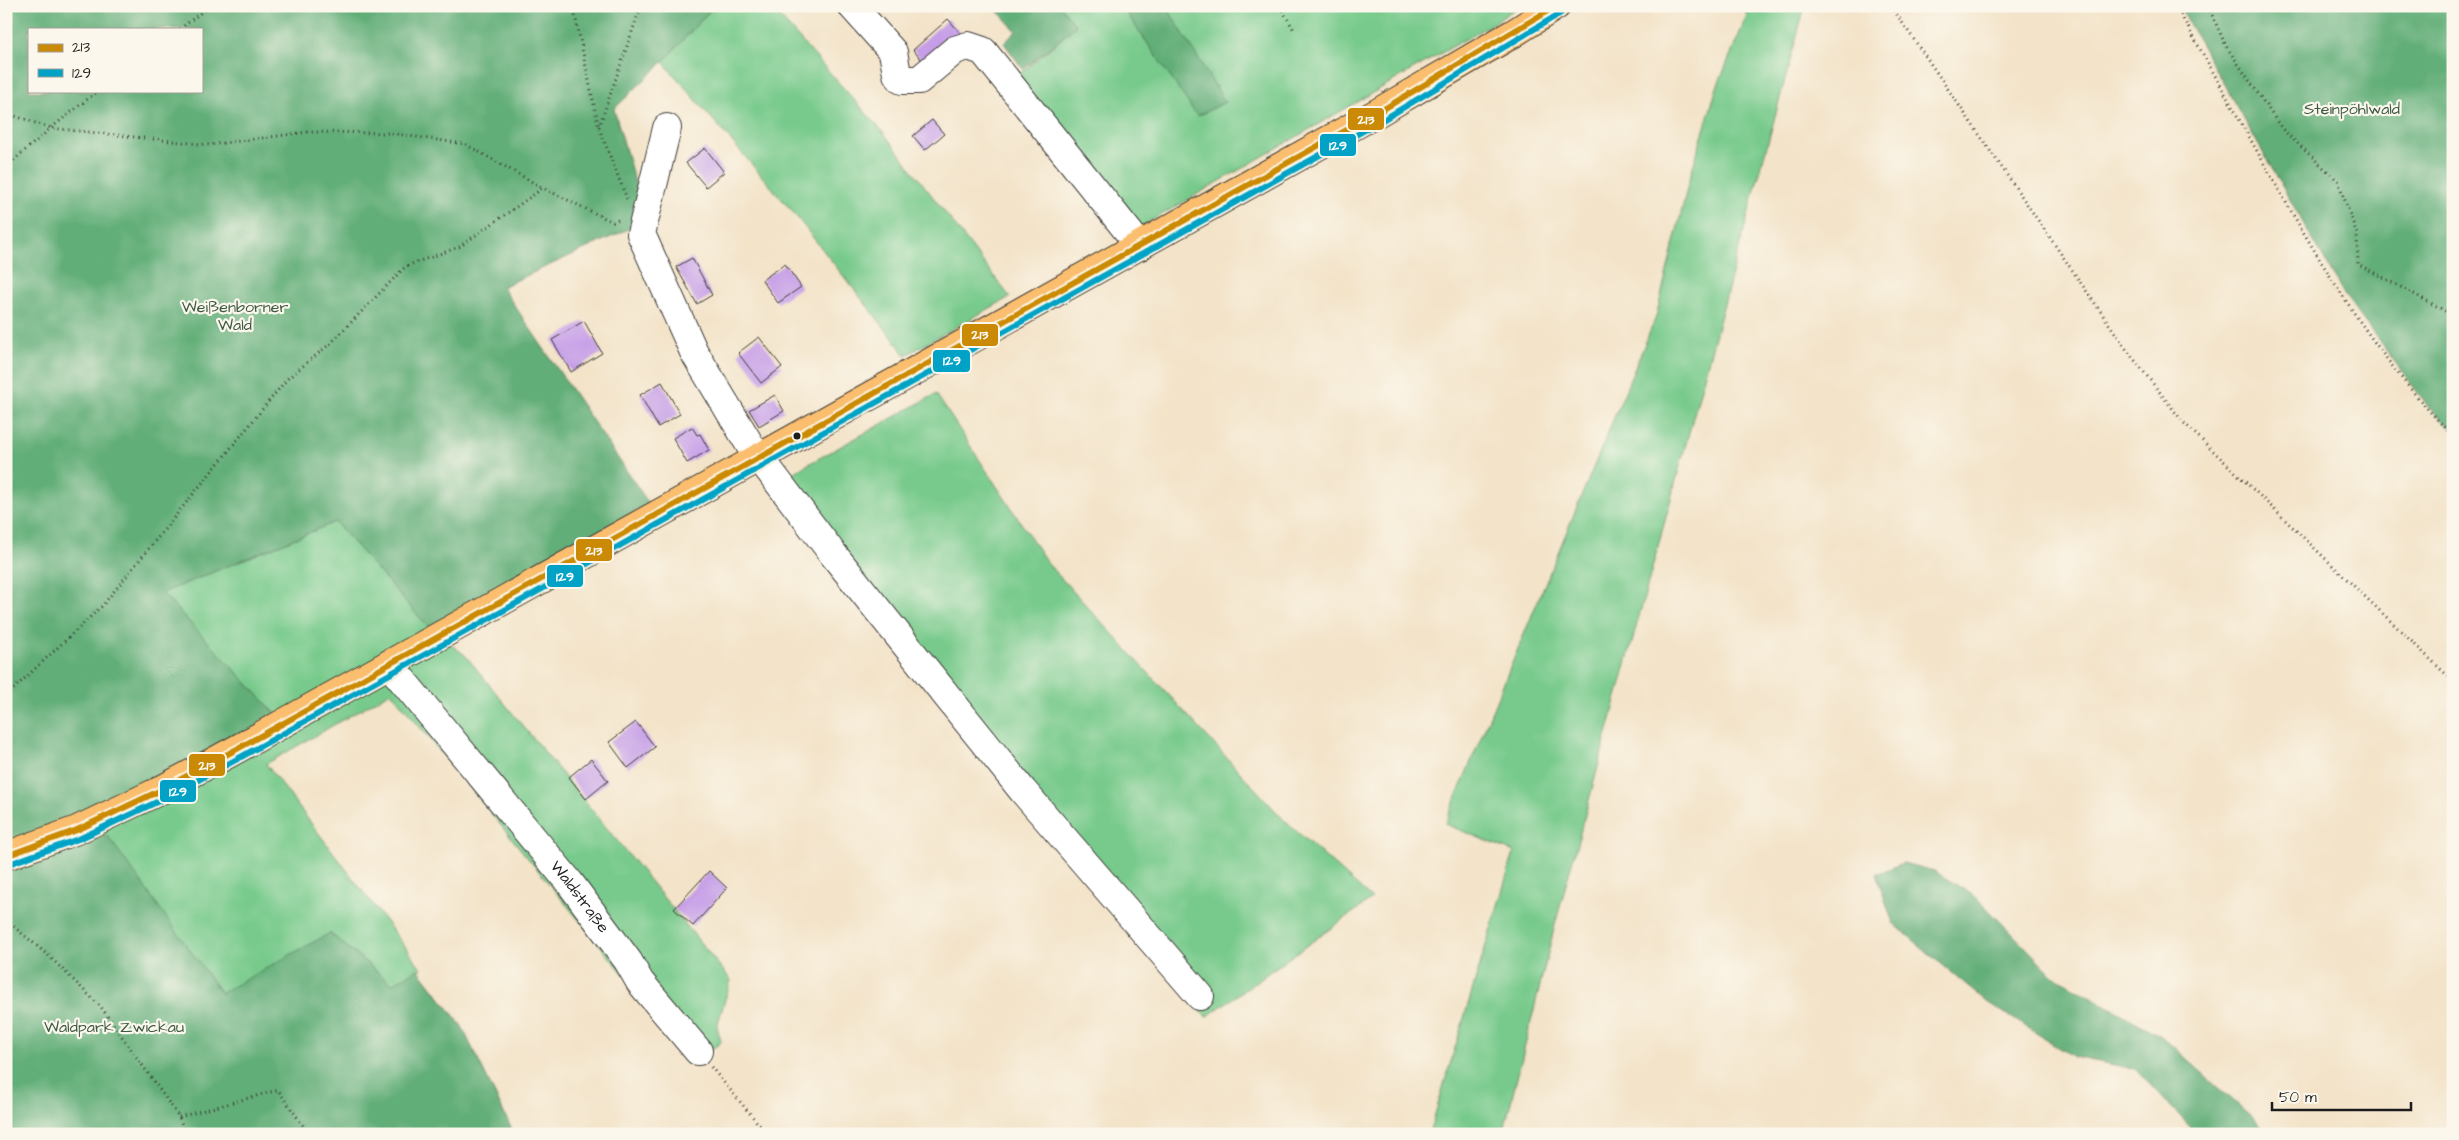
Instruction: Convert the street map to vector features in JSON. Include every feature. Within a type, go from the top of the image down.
[{"type":"main road","points":[[6,856],[77,830],[157,792],[1140,246],[1431,82],[1556,6]]},
{"type":"lane","points":[[852,6],[893,52],[897,74],[902,80],[919,80],[955,50],[968,46],[984,51],[1140,246]]},
{"type":"lane","points":[[667,128],[637,224],[694,352],[759,458],[833,554],[1023,791],[1200,996]]},
{"type":"lane","name":"Waldstraße","points":[[389,664],[570,883],[628,961],[640,982],[698,1052]]},
{"type":"path","points":[[181,28],[209,6]]},
{"type":"path","points":[[6,113],[51,128],[208,145],[308,132],[389,133],[465,144],[543,188],[613,222],[637,224],[599,128],[573,6]]},
{"type":"path","points":[[599,128],[641,6]]},
{"type":"path","points":[[1280,6],[1294,30]]},
{"type":"path","points":[[1891,6],[2130,353],[2183,422],[2453,681]]},
{"type":"path","points":[[2176,6],[2330,278],[2376,346],[2427,410],[2453,436]]},
{"type":"path","points":[[2208,6],[2226,46],[2282,129],[2338,181],[2357,234],[2358,264],[2453,315]]},
{"type":"path","points":[[6,167],[97,92]]},
{"type":"path","points":[[6,696],[102,606],[287,379],[331,343],[406,266],[459,246],[543,188]]},
{"type":"path","points":[[6,920],[50,956],[101,1008],[179,1117],[186,1134]]},
{"type":"path","points":[[698,1052],[767,1134]]},
{"type":"path","points":[[179,1117],[278,1090],[309,1134]]},
{"type":"green space","name":"Weißenborner Wald","points":[[6,6],[714,6],[663,62],[614,109],[646,221],[502,287],[649,504],[429,628],[335,522],[162,593],[277,715],[76,825],[6,845]]},
{"type":"green space","points":[[714,6],[770,6],[883,132],[1010,297],[906,355],[792,211],[663,62]]},
{"type":"green space","points":[[993,6],[1060,6],[1076,26],[1023,69],[1004,43],[1016,31]]},
{"type":"green space","points":[[1060,6],[1122,6],[1198,116],[1225,102],[1166,6],[1519,6],[1497,21],[1137,229],[1015,78],[1076,26]]},
{"type":"green space","points":[[1122,6],[1166,6],[1225,102],[1197,116]]},
{"type":"green space","points":[[1743,6],[1805,6],[1555,925],[1503,1134],[1429,1134],[1514,852],[1445,824],[1656,317],[1689,180],[1717,87],[1747,16]]},
{"type":"green space","name":"Steinpöhlwald","points":[[2179,6],[2453,6],[2453,430],[2428,406],[2345,296]]},
{"type":"green space","points":[[936,394],[1048,564],[1285,821],[1372,899],[1206,1017],[895,644],[774,483]]},
{"type":"green space","points":[[335,522],[429,628],[465,655],[731,980],[717,1026],[721,1042],[696,1062],[391,692],[266,764],[422,969],[419,970],[461,1025],[514,1134],[6,1134],[6,870],[106,835],[76,825],[276,714],[162,593]]},
{"type":"green space","name":"Waldpark Zwickau","points":[[107,835],[221,993],[330,933],[392,984],[418,969],[461,1025],[514,1134],[6,1134],[6,870]]},
{"type":"green space","points":[[1903,863],[1934,871],[1976,897],[2054,976],[2161,1036],[2271,1134],[2197,1134],[2135,1069],[2074,1057],[1987,1002],[1893,923],[1876,874]]},
{"type":"building","points":[[948,19],[963,36],[928,67],[913,50]]},
{"type":"building","points":[[932,120],[944,134],[925,150],[913,136]]},
{"type":"building","points":[[705,148],[724,172],[706,187],[686,163]]},
{"type":"building","points":[[692,258],[712,295],[697,304],[676,267]]},
{"type":"building","points":[[785,264],[801,287],[778,303],[762,280]]},
{"type":"building","points":[[584,321],[602,353],[571,372],[552,340]]},
{"type":"building","points":[[759,337],[782,367],[761,383],[738,353]]},
{"type":"building","points":[[662,382],[680,414],[658,427],[640,395]]},
{"type":"building","points":[[775,395],[784,411],[759,426],[749,410]]},
{"type":"building","points":[[692,427],[697,435],[700,434],[709,450],[687,463],[673,438]]},
{"type":"building","points":[[636,722],[655,747],[628,768],[609,742]]},
{"type":"building","points":[[591,759],[608,781],[586,799],[569,777]]},
{"type":"building","points":[[709,871],[727,888],[693,926],[674,909]]},
{"type":"transit line","name":"213","points":[[6,856],[77,830],[157,792],[237,749],[1377,113],[1556,6]]},
{"type":"transit line","name":"129","points":[[9,864],[81,838],[161,800],[241,757],[1381,121],[1561,13]]}]
